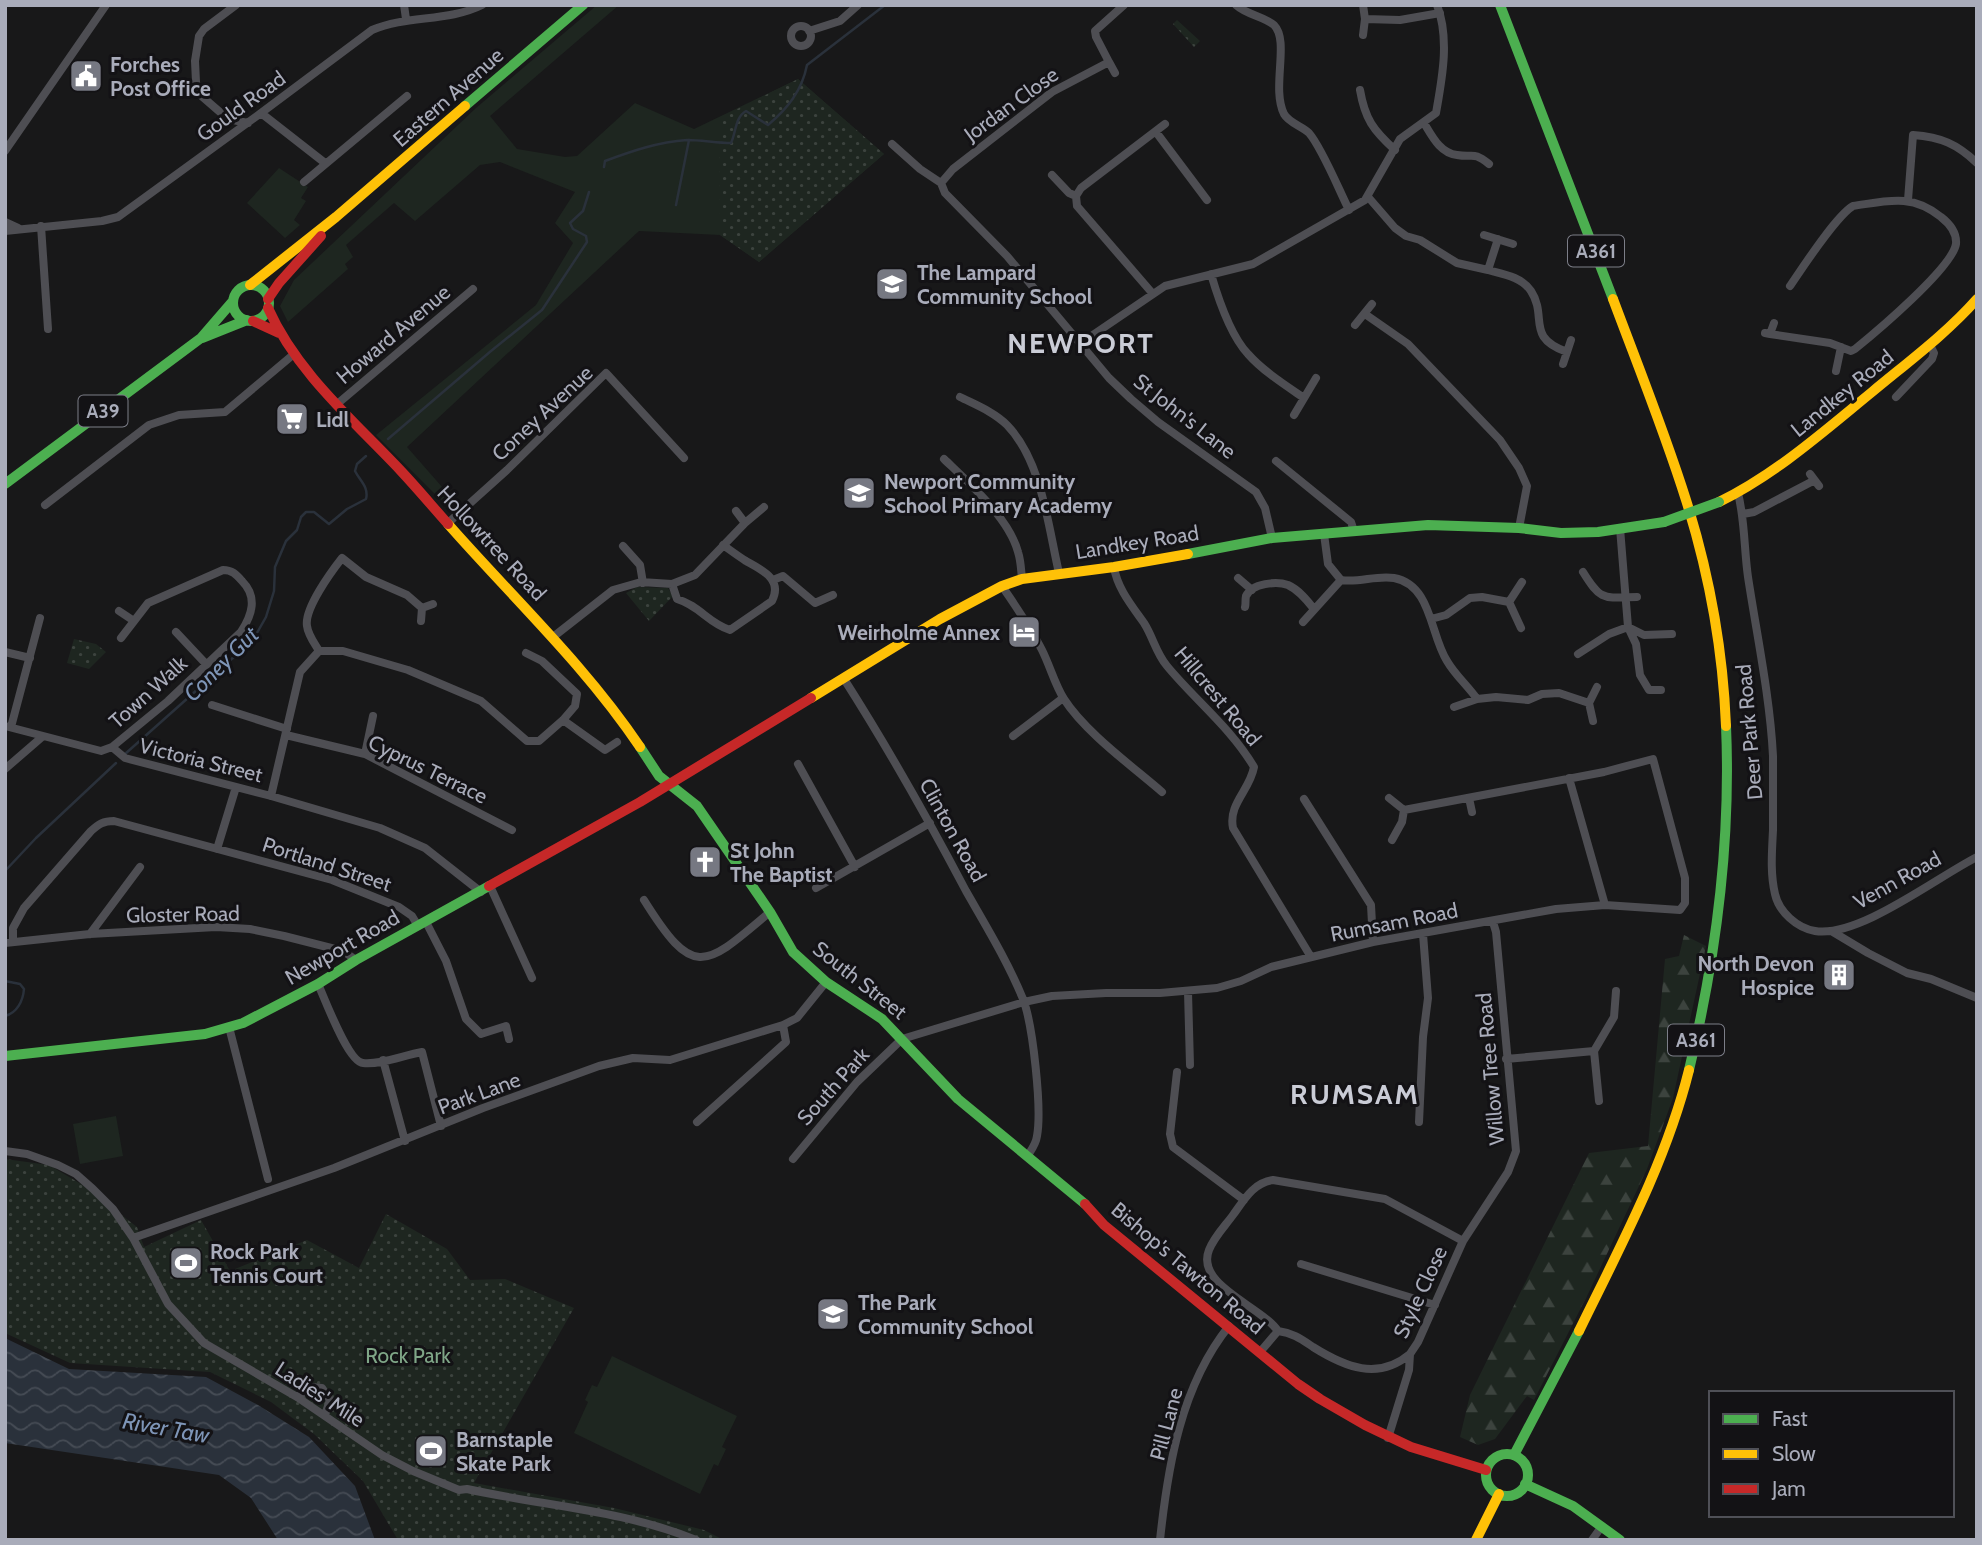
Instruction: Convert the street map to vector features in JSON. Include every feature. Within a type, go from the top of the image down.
[{"type":"main road","name":"Eastern Avenue","points":[[250,285],[337,217],[583,5]]},
{"type":"main road","name":"A361","points":[[1500,5],[1597,254],[1686,500],[1706,575],[1716,632],[1725,704],[1728,775],[1723,873],[1700,1024],[1681,1100],[1643,1200],[1557,1376],[1514,1455]]},
{"type":"main road","name":"Eastern Avenue","points":[[268,304],[279,283],[337,217]]},
{"type":"main road","points":[[250,285],[261,289],[268,304],[264,314],[250,321],[236,313],[233,301],[239,290],[250,285]]},
{"type":"main road","name":"Landkey Road","points":[[670,785],[918,633],[1002,586],[1022,579],[1114,567],[1272,538],[1427,525],[1519,528],[1561,533],[1598,532],[1664,522],[1719,502],[1738,494],[1804,449],[1877,387],[1931,347],[1977,299]]},
{"type":"main road","name":"A39","points":[[5,484],[201,338],[233,301]]},
{"type":"main road","name":"Hollowtree Road","points":[[268,304],[279,333],[336,405],[553,636],[613,707],[659,776],[670,785]]},
{"type":"main road","name":"Hollowtree Road","points":[[250,321],[279,333]]},
{"type":"main road","name":"A39","points":[[201,338],[250,321]]},
{"type":"main road","name":"Newport Road","points":[[5,1056],[205,1034],[243,1023],[318,984],[356,960],[670,785]]},
{"type":"main road","name":"South Street","points":[[670,785],[697,806],[770,912],[793,952],[827,982],[882,1019],[902,1039]]},
{"type":"main road","name":"Bishop's Tawton Road","points":[[902,1039],[958,1098],[1078,1197],[1104,1225],[1284,1373],[1331,1407],[1388,1438],[1455,1464],[1486,1470]]},
{"type":"main road","points":[[1500,1455],[1514,1455],[1525,1464],[1525,1484],[1511,1495],[1499,1494],[1487,1481],[1486,1470],[1489,1463],[1500,1455]]},
{"type":"main road","points":[[1525,1484],[1573,1506],[1619,1540]]},
{"type":"main road","points":[[1476,1540],[1499,1494]]},
{"type":"street","points":[[5,151],[106,5]]},
{"type":"street","points":[[236,5],[204,29],[196,43],[198,93],[228,119],[248,123]]},
{"type":"street","points":[[404,5],[406,19]]},
{"type":"street","name":"Gould Road","points":[[5,231],[102,221],[118,216],[372,30],[406,19],[469,12],[482,5]]},
{"type":"street","points":[[809,31],[840,21],[858,5]]},
{"type":"street","points":[[1115,73],[1095,31],[1124,5]]},
{"type":"street","points":[[1236,5],[1243,12],[1273,24],[1280,34],[1282,42],[1278,74],[1283,112],[1287,119],[1310,135],[1352,208]]},
{"type":"street","points":[[1363,5],[1363,35]]},
{"type":"street","points":[[1081,343],[1165,286],[1253,264],[1368,198],[1400,139],[1436,113],[1444,48],[1439,9],[1400,20],[1365,19]]},
{"type":"street","name":"Jordan Close","points":[[941,183],[953,169],[1052,92],[1109,62]]},
{"type":"street","points":[[1360,90],[1364,112],[1377,133],[1395,150]]},
{"type":"street","points":[[304,182],[407,96]]},
{"type":"street","points":[[261,113],[325,163]]},
{"type":"street","points":[[228,119],[229,137]]},
{"type":"street","points":[[1424,123],[1441,148],[1456,155],[1478,150],[1489,164]]},
{"type":"street","points":[[1153,294],[1077,206],[1076,196],[1081,188],[1165,124]]},
{"type":"street","points":[[1156,132],[1207,200]]},
{"type":"street","points":[[1908,200],[1913,135],[1951,142],[1977,163]]},
{"type":"street","name":"St John's Lane","points":[[892,144],[920,169],[941,183],[945,193],[1007,256],[1109,378],[1149,414],[1256,492],[1265,508],[1272,538]]},
{"type":"street","points":[[1052,175],[1069,193],[1076,196]]},
{"type":"street","points":[[1368,198],[1395,228],[1406,236],[1420,240],[1457,263],[1513,277],[1531,291],[1543,337],[1550,344],[1567,352]]},
{"type":"street","points":[[1774,323],[1768,333],[1809,338],[1851,351],[1905,308],[1949,258],[1956,247],[1956,236],[1951,225],[1924,206],[1908,200],[1891,200],[1848,209],[1789,288]]},
{"type":"street","name":"Gould Road","points":[[5,222],[18,228]]},
{"type":"street","points":[[41,226],[48,329]]},
{"type":"street","points":[[1484,235],[1513,244]]},
{"type":"street","points":[[1488,270],[1498,239]]},
{"type":"street","points":[[1210,274],[1238,341],[1248,354],[1304,398]]},
{"type":"street","name":"Howard Avenue","points":[[336,405],[473,289]]},
{"type":"street","points":[[1355,325],[1372,304]]},
{"type":"street","points":[[1365,314],[1408,344],[1500,440],[1519,468],[1527,486],[1519,528]]},
{"type":"street","points":[[1563,364],[1571,340]]},
{"type":"street","points":[[1836,370],[1841,347]]},
{"type":"street","points":[[1896,397],[1932,359],[1934,353],[1931,347]]},
{"type":"street","points":[[45,505],[149,425],[179,415],[225,412],[295,354]]},
{"type":"street","name":"Coney Avenue","points":[[448,523],[507,470],[606,373],[684,458]]},
{"type":"street","points":[[1294,415],[1316,378]]},
{"type":"street","points":[[960,397],[1005,423],[1018,439],[1036,474],[1059,573]]},
{"type":"street","points":[[944,459],[969,482],[1010,533],[1018,552],[1022,579]]},
{"type":"street","points":[[1276,461],[1351,522],[1354,531]]},
{"type":"street","points":[[1743,514],[1754,512],[1814,480]]},
{"type":"street","name":"Deer Park Road","points":[[1738,494],[1743,514],[1746,568],[1772,749],[1772,869],[1775,895],[1784,913],[1795,922],[1812,930],[1833,932],[1907,973],[1939,982],[1977,998]]},
{"type":"street","points":[[553,636],[613,590],[643,583],[672,584],[695,575],[764,507]]},
{"type":"street","points":[[736,511],[745,523]]},
{"type":"street","points":[[1620,528],[1628,628],[1636,644],[1640,675],[1649,690],[1661,690]]},
{"type":"street","points":[[1324,534],[1328,565],[1341,580],[1398,578],[1413,588],[1423,600],[1432,619],[1437,642],[1447,662],[1477,699]]},
{"type":"street","points":[[672,584],[677,599],[699,609],[715,625],[730,630],[772,601],[775,587],[773,580],[764,570],[723,545]]},
{"type":"street","points":[[623,546],[640,565],[643,583]]},
{"type":"street","points":[[422,608],[407,595],[366,577],[345,555],[308,612],[306,623],[319,652],[343,651],[408,670],[481,701],[527,741],[539,741],[575,706],[577,694],[542,661],[526,653]]},
{"type":"street","name":"Hillcrest Road","points":[[1114,567],[1117,580],[1146,626],[1164,663],[1204,704],[1254,767],[1252,778],[1233,807],[1233,828],[1311,957]]},
{"type":"street","name":"Town Walk","points":[[113,747],[169,701],[241,632],[250,618],[252,596],[246,584],[229,570],[223,570],[148,603],[121,638]]},
{"type":"street","points":[[1583,572],[1597,593],[1605,596],[1637,597]]},
{"type":"street","points":[[773,580],[783,576],[815,603],[833,595]]},
{"type":"street","points":[[1238,578],[1252,590]]},
{"type":"street","points":[[1303,622],[1341,580]]},
{"type":"street","points":[[1509,602],[1522,582]]},
{"type":"street","points":[[1245,607],[1247,595],[1252,590],[1272,583],[1288,586],[1305,597],[1314,608]]},
{"type":"street","points":[[1002,586],[1042,649],[1063,698],[1086,726],[1162,792]]},
{"type":"street","points":[[1432,619],[1446,615],[1470,598],[1509,602]]},
{"type":"street","points":[[1509,602],[1521,628]]},
{"type":"street","points":[[422,608],[433,604]]},
{"type":"street","points":[[421,621],[422,608]]},
{"type":"street","points":[[119,611],[134,621]]},
{"type":"street","points":[[8,726],[40,618]]},
{"type":"street","points":[[1578,654],[1609,634],[1628,628],[1643,635],[1672,634]]},
{"type":"street","name":"Town Walk","points":[[176,632],[206,664]]},
{"type":"street","points":[[5,652],[30,658]]},
{"type":"street","name":"Victoria Street","points":[[271,796],[300,672],[319,652]]},
{"type":"street","name":"Clinton Road","points":[[844,678],[930,823],[1004,958],[1024,1002],[1036,1074],[1038,1119],[1037,1137],[1028,1155]]},
{"type":"street","points":[[1594,721],[1589,703],[1597,687]]},
{"type":"street","points":[[1454,707],[1477,699],[1496,697],[1528,700],[1542,694],[1559,693],[1589,703]]},
{"type":"street","points":[[1013,736],[1063,698]]},
{"type":"street","name":"Cyprus Terrace","points":[[212,705],[286,732],[365,754],[512,830]]},
{"type":"street","points":[[365,754],[373,716]]},
{"type":"street","points":[[563,720],[605,750],[617,741]]},
{"type":"street","name":"Victoria Street","points":[[8,726],[101,751],[113,747],[125,758],[380,828],[411,841],[486,889]]},
{"type":"street","points":[[5,769],[42,737]]},
{"type":"street","name":"Rumsam Road","points":[[902,1039],[1052,996],[1217,989],[1271,967],[1373,942],[1556,909],[1605,905],[1680,910],[1685,903],[1685,878],[1653,759],[1569,778]]},
{"type":"street","points":[[798,764],[855,867]]},
{"type":"street","points":[[1389,798],[1404,810],[1569,778],[1605,905]]},
{"type":"street","points":[[217,849],[236,787]]},
{"type":"street","points":[[1469,798],[1472,812]]},
{"type":"street","points":[[1304,799],[1371,905],[1373,942]]},
{"type":"street","points":[[1392,840],[1402,822],[1404,810]]},
{"type":"street","points":[[1304,819],[1313,813]]},
{"type":"street","name":"Portland Street","points":[[9,943],[13,928],[24,908],[91,831],[103,821],[114,821],[332,880],[379,897],[422,924]]},
{"type":"street","points":[[816,888],[930,823]]},
{"type":"street","name":"Venn Road","points":[[1833,932],[1892,908],[1977,857]]},
{"type":"street","points":[[90,934],[140,867]]},
{"type":"street","points":[[486,889],[531,978]]},
{"type":"street","points":[[644,900],[680,950],[698,958],[712,956],[725,948],[770,912]]},
{"type":"street","name":"Willow Tree Road","points":[[1464,1241],[1508,1172],[1516,1151],[1493,922]]},
{"type":"street","points":[[422,924],[446,961],[466,1019],[481,1034],[506,1026],[509,1040]]},
{"type":"street","name":"Gloster Road","points":[[9,943],[186,927],[240,928],[334,949],[356,960]]},
{"type":"street","points":[[1419,1122],[1423,1037],[1428,998],[1423,934]]},
{"type":"street","name":"Park Lane","points":[[133,1238],[334,1168],[599,1066],[633,1058],[670,1060],[783,1025],[797,1018],[827,982]]},
{"type":"street","points":[[318,984],[356,1061],[362,1063],[422,1052],[440,1126]]},
{"type":"street","points":[[1599,1101],[1590,1051],[1614,1017],[1616,991]]},
{"type":"street","points":[[1188,992],[1190,1065]]},
{"type":"street","points":[[697,1122],[786,1042],[783,1025]]},
{"type":"street","points":[[229,1027],[268,1179]]},
{"type":"street","name":"South Park","points":[[793,1159],[857,1082],[902,1039]]},
{"type":"street","points":[[1506,1059],[1590,1051]]},
{"type":"street","points":[[383,1060],[405,1141]]},
{"type":"street","points":[[1177,1072],[1170,1134],[1173,1147],[1244,1200]]},
{"type":"street","name":"Ladies' Mile","points":[[5,1151],[27,1154],[76,1174],[113,1209],[133,1238],[157,1288],[186,1326],[204,1343],[297,1397],[382,1455],[458,1490],[467,1489],[576,1507],[663,1526],[696,1540]]},
{"type":"street","points":[[1410,1354],[1397,1364],[1381,1369],[1356,1368],[1340,1363],[1294,1334],[1278,1331],[1271,1321],[1214,1280],[1208,1270],[1209,1248],[1256,1186],[1273,1180],[1385,1199],[1464,1241]]},
{"type":"street","name":"Style Close","points":[[1388,1438],[1409,1370],[1410,1354],[1464,1241]]},
{"type":"street","points":[[1301,1264],[1435,1305]]},
{"type":"street","name":"Pill Lane","points":[[1160,1540],[1166,1494],[1189,1394],[1228,1326]]},
{"type":"street","points":[[1260,1352],[1278,1331]]},
{"type":"street","points":[[297,1397],[311,1387],[322,1388],[330,1400],[325,1415]]},
{"type":"street","points":[[1592,1540],[1602,1526]]},
{"type":"green space","points":[[597,5],[619,5],[490,116],[517,149],[565,157],[577,156],[635,103],[694,129],[798,79],[884,154],[759,262],[720,235],[639,231],[407,447],[457,504],[451,510],[376,435],[536,305],[573,243],[555,223],[575,192],[500,162],[480,165],[415,221],[394,203],[346,245],[353,257],[345,264],[348,269],[288,322],[280,306],[294,280],[476,108]]},
{"type":"green space","points":[[1177,20],[1200,41],[1194,47],[1173,24]]},
{"type":"green space","points":[[798,79],[884,154],[759,262],[720,235],[719,143],[723,116]]},
{"type":"green space","points":[[279,168],[308,187],[301,198],[306,201],[294,220],[300,225],[285,238],[247,203]]},
{"type":"green space","points":[[637,587],[668,588],[673,596],[649,621],[626,593]]},
{"type":"green space","points":[[74,639],[96,644],[106,652],[89,669],[67,663]]},
{"type":"green space","points":[[1684,935],[1706,946],[1673,1098],[1647,1169],[1534,1400],[1527,1396],[1495,1439],[1478,1445],[1460,1437],[1470,1395],[1589,1153],[1648,1146],[1665,959],[1679,956]]},
{"type":"green space","points":[[116,1116],[123,1156],[80,1164],[73,1124]]},
{"type":"green space","name":"Rock Park","points":[[5,1159],[49,1165],[86,1187],[137,1227],[144,1247],[201,1220],[230,1271],[307,1240],[359,1268],[386,1214],[447,1249],[470,1280],[505,1279],[574,1308],[474,1483],[614,1508],[704,1530],[724,1540],[398,1540],[363,1481],[314,1434],[271,1402],[210,1372],[70,1363],[5,1333]]},
{"type":"green space","points":[[612,1356],[737,1416],[722,1447],[726,1449],[718,1466],[714,1464],[700,1494],[574,1433],[588,1402],[585,1400],[592,1385],[597,1387]]},
{"type":"water","name":"River Taw","points":[[5,1338],[69,1369],[206,1377],[258,1405],[309,1437],[355,1486],[375,1540],[278,1540],[251,1498],[219,1475],[5,1443]]},
{"type":"waterway","points":[[604,167],[605,161],[666,143],[687,140],[731,143],[738,121],[746,111],[768,125],[793,99],[807,65],[885,5]]},
{"type":"waterway","points":[[676,205],[689,140]]},
{"type":"waterway","name":"Coney Gut","points":[[388,439],[542,310],[587,242],[586,236],[573,229],[570,223],[583,211],[589,192]]},
{"type":"waterway","name":"Coney Gut","points":[[125,754],[253,640],[266,617],[274,591],[275,567],[286,541],[297,530],[301,517],[306,512],[314,512],[329,524],[347,509],[366,499],[365,488],[355,471],[357,464],[366,456]]},
{"type":"waterway","name":"Coney Gut","points":[[5,871],[116,763]]},
{"type":"waterway","name":"Coney Gut","points":[[5,981],[20,984],[24,989],[19,1006],[5,1016]]},
{"type":"traffic: fast","points":[[465,106],[583,5]]},
{"type":"traffic: fast","points":[[1500,5],[1613,299]]},
{"type":"traffic: fast","points":[[251,285],[263,291],[269,303],[263,315],[251,321],[239,315],[233,303],[239,291],[251,285]]},
{"type":"traffic: fast","points":[[5,484],[201,338],[233,301]]},
{"type":"traffic: fast","points":[[202,338],[247,320]]},
{"type":"traffic: fast","points":[[1664,522],[1719,502]]},
{"type":"traffic: fast","points":[[1188,554],[1272,538],[1428,525],[1519,528],[1561,533],[1598,532],[1664,522]]},
{"type":"traffic: fast","points":[[1689,1070],[1707,985],[1720,899],[1726,813],[1726,726]]},
{"type":"traffic: fast","points":[[640,747],[659,776],[697,806],[770,912],[793,952],[826,982],[882,1019],[958,1099],[1085,1204]]},
{"type":"traffic: fast","points":[[5,1056],[205,1034],[243,1023],[318,984],[489,886]]},
{"type":"traffic: fast","points":[[1514,1455],[1579,1331]]},
{"type":"traffic: fast","points":[[1507,1454],[1522,1460],[1528,1475],[1522,1490],[1507,1496],[1492,1490],[1486,1475],[1492,1460],[1507,1454]]},
{"type":"traffic: fast","points":[[1525,1484],[1573,1506],[1620,1540]]},
{"type":"traffic: slow","points":[[250,285],[336,217],[465,106]]},
{"type":"traffic: slow","points":[[1613,299],[1669,450],[1694,528],[1718,641],[1726,726]]},
{"type":"traffic: slow","points":[[1719,502],[1760,479],[1817,437],[1953,324],[1977,299]]},
{"type":"traffic: slow","points":[[448,524],[572,660],[640,747]]},
{"type":"traffic: slow","points":[[811,698],[940,619],[1002,586],[1022,579],[1188,554]]},
{"type":"traffic: slow","points":[[1579,1331],[1655,1171],[1689,1070]]},
{"type":"traffic: slow","points":[[1476,1540],[1499,1494]]},
{"type":"traffic: jam","points":[[268,299],[321,236]]},
{"type":"traffic: jam","points":[[268,308],[280,332],[310,375],[448,524]]},
{"type":"traffic: jam","points":[[253,321],[279,333]]},
{"type":"traffic: jam","points":[[489,886],[640,802],[811,698]]},
{"type":"traffic: jam","points":[[1085,1204],[1104,1225],[1298,1384],[1320,1399],[1411,1447],[1486,1470]]},
{"type":"place","name":"Forches Post Office","points":[[86,76]]},
{"type":"place","name":"The Lampard Community School","points":[[892,284]]},
{"type":"place","name":"Lidl","points":[[292,419]]},
{"type":"place","name":"Newport Community School Primary Academy","points":[[859,493]]},
{"type":"place","name":"Weirholme Annex","points":[[1024,632]]},
{"type":"place","name":"St John The Baptist","points":[[705,862]]},
{"type":"place","name":"North Devon Hospice","points":[[1839,975]]},
{"type":"place","name":"Rock Park Tennis Court","points":[[186,1263]]},
{"type":"place","name":"The Park Community School","points":[[833,1314]]},
{"type":"place","name":"Barnstaple Skate Park","points":[[431,1451]]},
{"type":"district","name":"NEWPORT","points":[[1081,343]]},
{"type":"district","name":"RUMSAM","points":[[1355,1094]]}]
